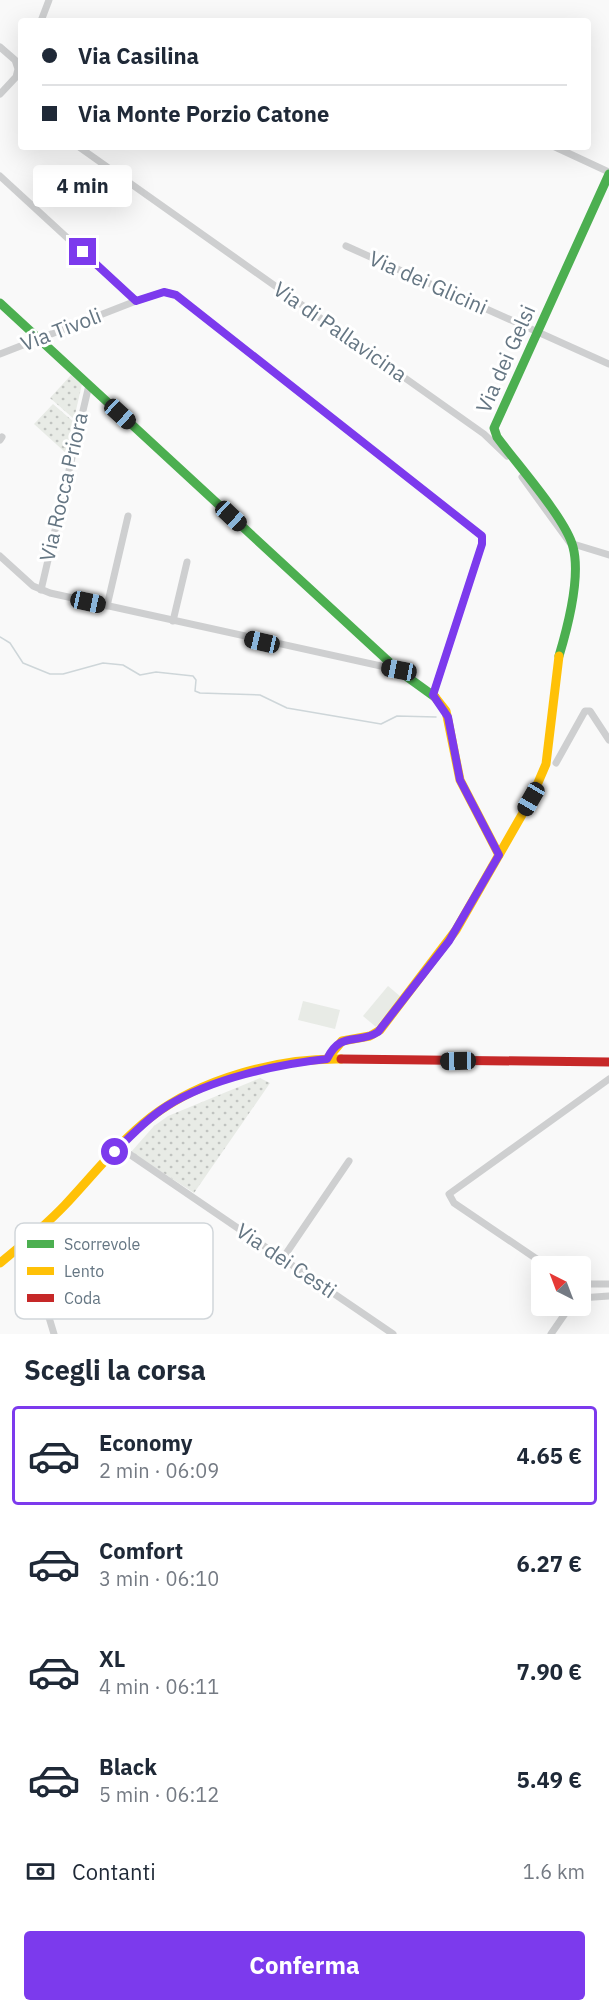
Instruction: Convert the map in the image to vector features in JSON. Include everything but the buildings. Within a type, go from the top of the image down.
[{"type":"street","points":[[42,18],[48,0]]},
{"type":"street","points":[[0,47],[15,60],[18,69],[16,77],[0,94]]},
{"type":"street","name":"Via di Pallavicina","points":[[83,150],[484,434],[509,460],[562,535],[574,546]]},
{"type":"street","points":[[561,150],[609,173]]},
{"type":"street","name":"Via dei Gelsi","points":[[574,546],[566,528],[494,431],[609,173]]},
{"type":"street","points":[[0,176],[136,301]]},
{"type":"street","name":"Via dei Glicini","points":[[346,246],[609,364]]},
{"type":"street","name":"Via Tivoli","points":[[0,354],[136,301],[164,292],[176,295],[482,536],[482,544],[433,695]]},
{"type":"street","points":[[0,303],[399,670],[433,695],[448,717],[460,780],[499,855]]},
{"type":"street","name":"Via Rocca Priora","points":[[40,590],[89,385]]},
{"type":"street","points":[[107,606],[128,516]]},
{"type":"street","points":[[327,1059],[342,1041],[370,1036],[382,1028],[449,941],[499,855],[545,769],[556,699],[558,661],[572,609],[574,546],[609,555]]},
{"type":"street","points":[[0,556],[40,590],[399,670]]},
{"type":"street","points":[[173,621],[187,562]]},
{"type":"street","points":[[556,764],[585,711],[590,711],[609,740]]},
{"type":"street","points":[[46,1223],[119,1147],[155,1114],[187,1096],[255,1073],[327,1059],[609,1062]]},
{"type":"street","points":[[532,1256],[454,1203],[449,1194],[609,1079]]},
{"type":"street","name":"Via dei Cesti","points":[[119,1147],[393,1334]]},
{"type":"street","points":[[283,1258],[349,1161]]},
{"type":"street","points":[[0,1263],[15,1250]]},
{"type":"street","points":[[591,1284],[609,1284]]},
{"type":"street","points":[[591,1297],[609,1296]]},
{"type":"street","points":[[551,1334],[563,1316]]},
{"type":"street","points":[[49,1319],[54,1334]]},
{"type":"shaded area","points":[[71,375],[82,384],[74,419],[50,398]]},
{"type":"shaded area","points":[[53,404],[75,423],[67,454],[34,424]]},
{"type":"shaded area","points":[[388,986],[401,997],[376,1027],[363,1016]]},
{"type":"shaded area","points":[[303,1001],[340,1010],[335,1029],[298,1020]]},
{"type":"shaded area","points":[[260,1078],[270,1083],[194,1193],[131,1152],[154,1126],[168,1116]]},
{"type":"waterway","points":[[0,637],[10,643],[23,663],[50,674],[63,674],[103,663],[123,665],[140,675],[156,672],[193,676],[196,680],[195,691],[200,693],[260,695],[287,708],[381,724],[397,716],[436,717]]},
{"type":"traffic: fast","points":[[559,656],[574,587],[573,547],[561,522],[540,491],[497,437],[494,428],[609,174]]},
{"type":"traffic: fast","points":[[0,303],[399,671],[435,697]]},
{"type":"traffic: slow","points":[[327,1059],[342,1041],[370,1036],[380,1030],[456,930],[531,799],[546,764],[559,656]]},
{"type":"traffic: slow","points":[[435,697],[446,711],[460,780],[499,855]]},
{"type":"traffic: slow","points":[[46,1223],[128,1137],[171,1103],[193,1091],[242,1073],[292,1062],[341,1059]]},
{"type":"traffic: slow","points":[[0,1263],[15,1250]]},
{"type":"traffic: jam","points":[[341,1059],[609,1062]]},
{"type":"route","points":[[83,252],[136,301],[164,292],[176,295],[482,536],[482,544],[433,695],[448,717],[455,761],[467,797],[499,855],[449,941],[378,1032],[366,1037],[342,1041],[327,1059],[301,1062],[255,1073],[181,1098],[138,1128],[115,1152]]}]
